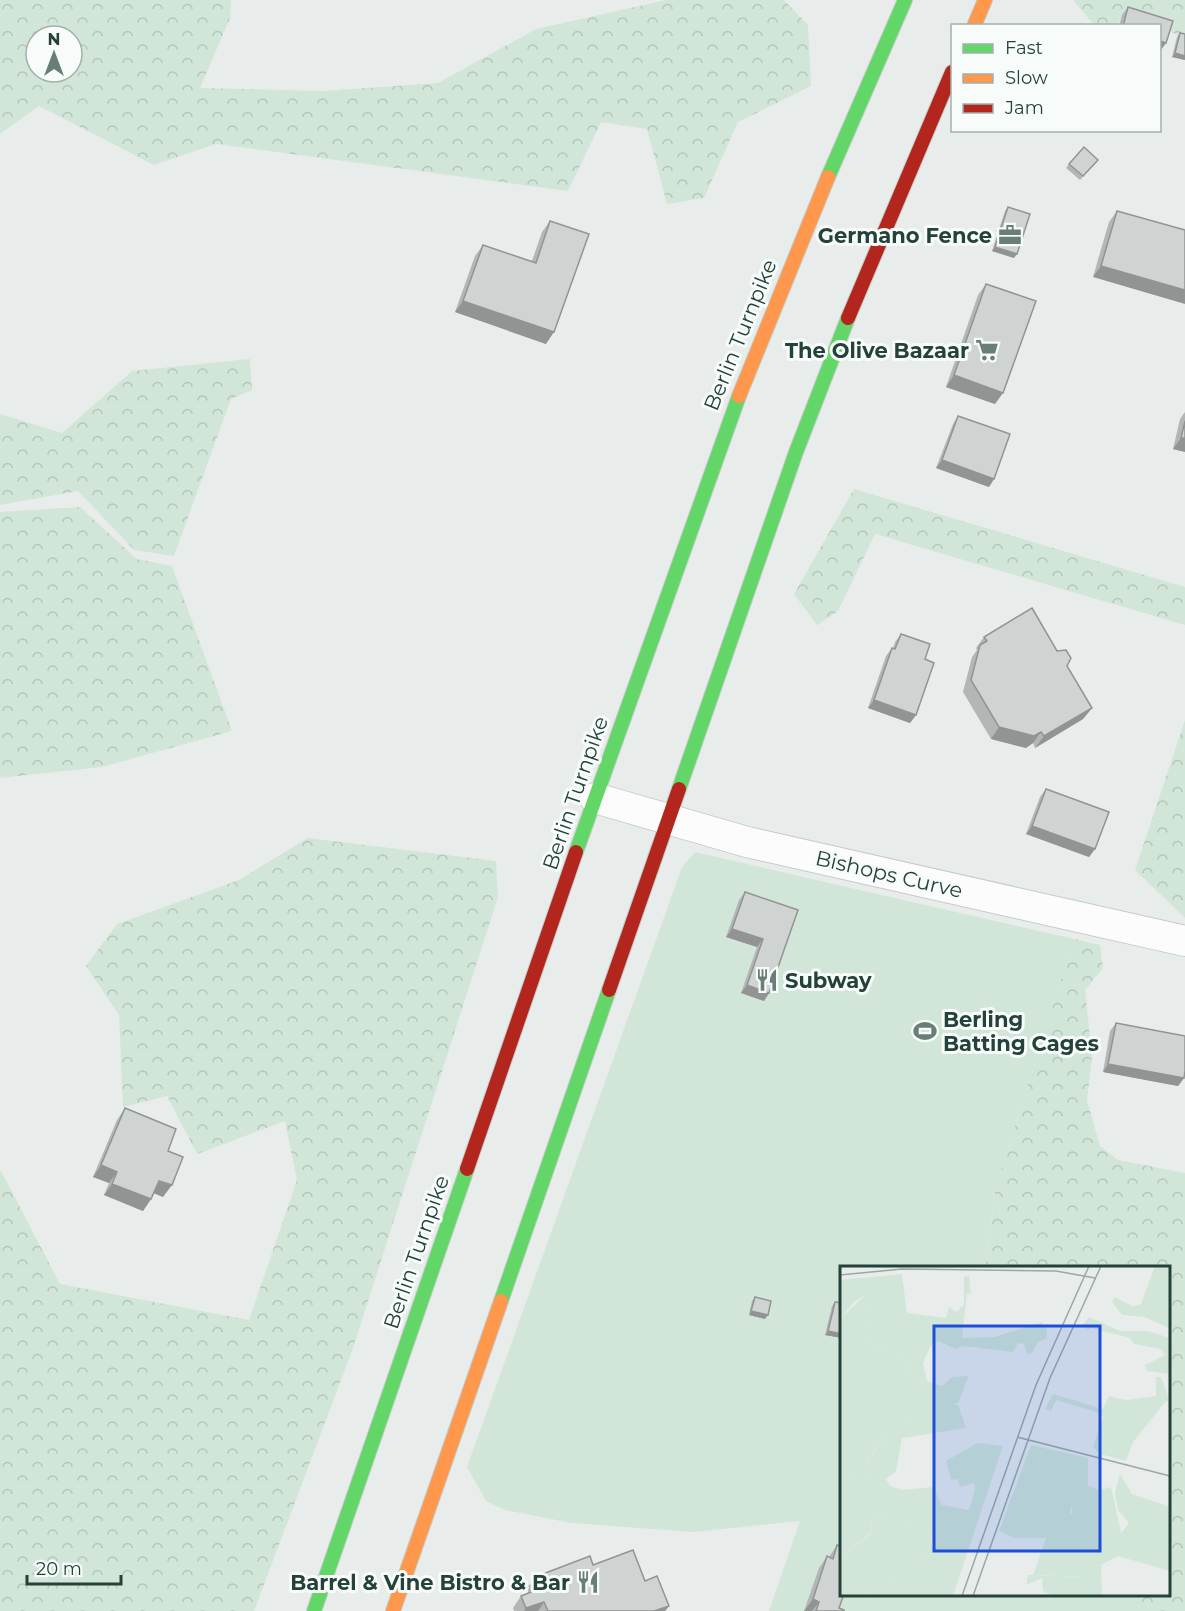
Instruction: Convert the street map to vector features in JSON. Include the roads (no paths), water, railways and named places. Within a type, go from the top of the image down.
[{"type":"highway","name":"Berlin Turnpike","points":[[314,1611],[595,798],[728,423],[790,266],[904,0]]},
{"type":"highway","points":[[975,24],[985,0]]},
{"type":"highway","points":[[393,1611],[796,452],[854,302],[951,74]]},
{"type":"street","name":"Bishops Curve","points":[[595,798],[747,842],[1185,941]]},
{"type":"place","name":"Germano Fence","points":[[1010,235]]},
{"type":"place","name":"The Olive Bazaar","points":[[987,350]]},
{"type":"place","name":"Subway","points":[[767,980]]},
{"type":"place","name":"Berling Batting Cages","points":[[925,1031]]},
{"type":"place","name":"Barrel & Vine Bistro & Bar","points":[[588,1582]]}]
